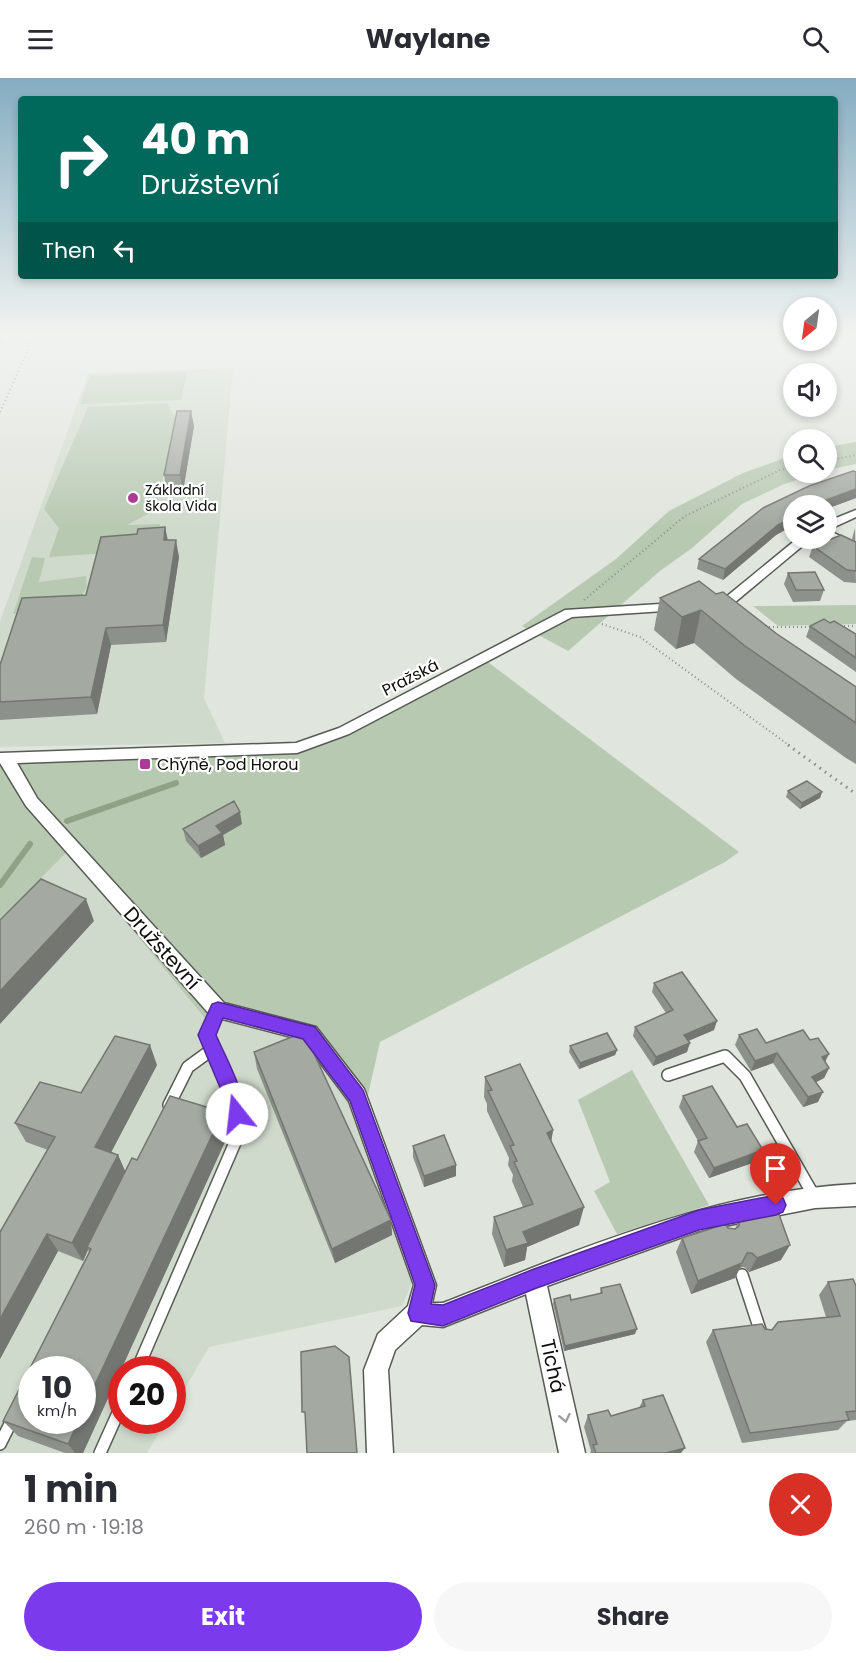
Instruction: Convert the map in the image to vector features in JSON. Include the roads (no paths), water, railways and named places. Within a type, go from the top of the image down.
[{"type":"street","points":[[837,522],[856,513]]},
{"type":"street","points":[[837,539],[856,549]]},
{"type":"street","name":"Pražská","points":[[2,759],[297,748],[344,731],[569,613],[734,604],[791,549]]},
{"type":"street","name":"Družstevní","points":[[2,759],[31,802],[218,1010]]},
{"type":"street","points":[[218,1010],[309,1033],[357,1096],[425,1285],[418,1313],[386,1342],[376,1370],[380,1453]]},
{"type":"street","points":[[418,1313],[443,1315],[534,1279],[699,1220],[719,1221],[815,1197],[856,1195]]},
{"type":"street","name":"Tichá","points":[[534,1279],[572,1453]]},
{"type":"lane","points":[[142,1356],[240,1131],[233,1097],[207,1035],[218,1010]]},
{"type":"lane","points":[[162,1119],[188,1067],[213,1049]]},
{"type":"lane","points":[[668,1075],[725,1056],[745,1076],[815,1197]]},
{"type":"lane","points":[[742,1275],[762,1335]]},
{"type":"lane","points":[[0,1444],[16,1411]]},
{"type":"lane","points":[[100,1453],[109,1434]]},
{"type":"waterway","points":[[67,821],[176,783]]},
{"type":"waterway","points":[[0,885],[30,844]]},
{"type":"place","name":"Základní škola Vida","points":[[133,498]]},
{"type":"place","name":"Chýně, Pod Horou","points":[[145,764]]}]
